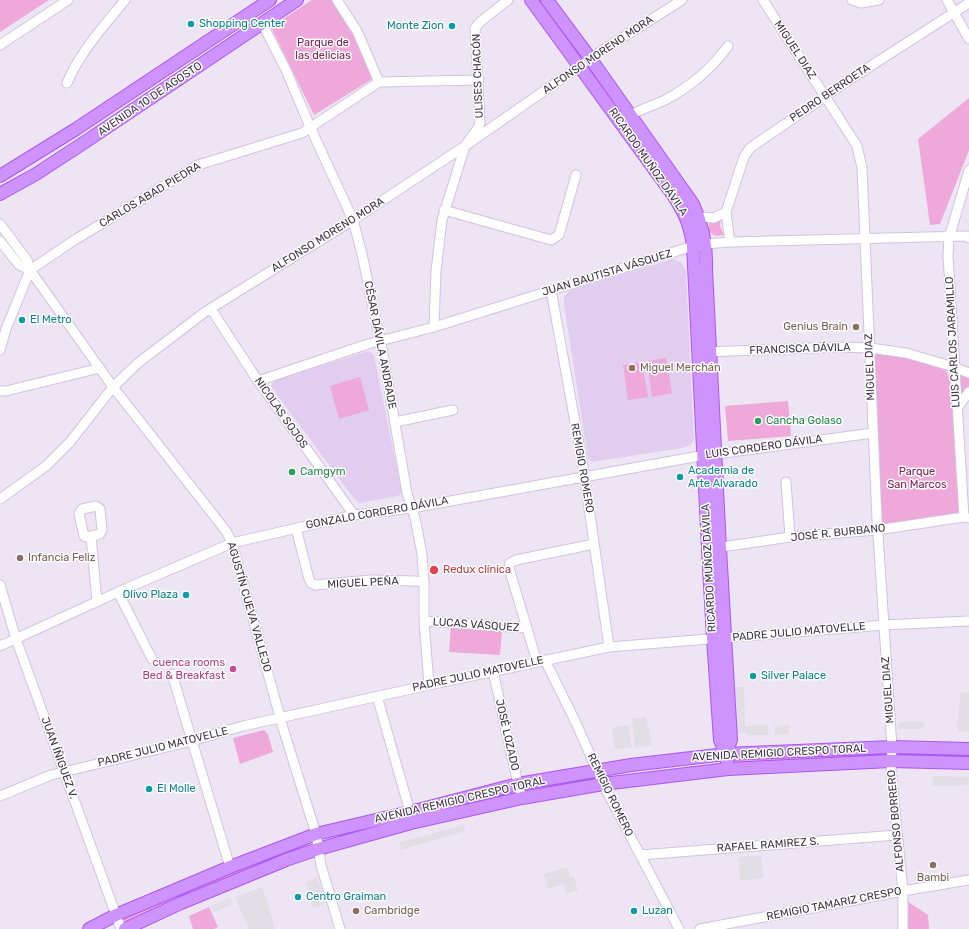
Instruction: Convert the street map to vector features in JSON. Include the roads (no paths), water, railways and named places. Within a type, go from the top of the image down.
[{"type":"main road","name":"AVENIDA 10 DE AGOSTO","points":[[0,176],[76,130],[270,0]]},
{"type":"main road","name":"AVENIDA 10 DE AGOSTO","points":[[0,194],[42,170],[297,0]]},
{"type":"main road","name":"RICARDO MUÑOZ DÁVILA","points":[[531,0],[580,66],[625,118],[693,204],[699,217],[706,244],[703,456],[726,638],[732,740],[726,754]]},
{"type":"main road","name":"RICARDO MUÑOZ DÁVILA","points":[[547,0],[590,58],[688,221],[693,246],[716,454],[712,638],[720,740],[726,754],[728,769]]},
{"type":"main road","name":"AVENIDA REMIGIO CRESPO TORAL","points":[[89,929],[116,915],[230,867],[316,834],[410,812],[518,784],[597,770],[726,754],[892,747],[969,748]]},
{"type":"main road","name":"AVENIDA REMIGIO CRESPO TORAL","points":[[125,929],[181,903],[286,860],[318,849],[411,823],[522,798],[603,784],[728,769],[891,761],[969,763]]},
{"type":"street","points":[[0,45],[68,0]]},
{"type":"street","points":[[67,83],[71,72],[91,41],[125,0]]},
{"type":"street","points":[[337,0],[357,31],[379,82],[479,80]]},
{"type":"street","name":"ULISES CHACÓN","points":[[434,327],[436,271],[444,210],[464,146],[479,125],[479,80],[476,28],[480,22],[508,0]]},
{"type":"street","name":"ALFONSO MORENO MORA","points":[[0,498],[46,466],[70,442],[112,387],[138,363],[211,309],[353,220],[464,146],[590,58],[682,0]]},
{"type":"street","name":"MIGUEL DIAZ","points":[[763,0],[857,146],[862,168],[877,530],[892,747],[891,761]]},
{"type":"street","points":[[852,0],[861,4],[879,0]]},
{"type":"street","points":[[947,0],[969,39]]},
{"type":"street","name":"PEDRO BERROETA","points":[[730,242],[726,212],[744,157],[750,148],[825,96],[969,3]]},
{"type":"street","name":"CÉSAR DÁVILA ANDRADE","points":[[262,23],[286,70],[311,129],[353,220],[362,254],[380,341],[407,493],[412,508],[422,554],[424,621],[429,685]]},
{"type":"street","points":[[625,118],[665,100],[682,90],[707,70],[728,46]]},
{"type":"street","name":"CARLOS ABAD PIEDRA","points":[[30,270],[73,241],[200,164],[295,136],[311,129],[379,82]]},
{"type":"street","name":"LUIS CARLOS JARAMILLO","points":[[966,518],[956,408],[948,256],[949,238],[969,170]]},
{"type":"street","points":[[444,210],[551,240],[559,235],[576,175]]},
{"type":"street","points":[[699,217],[714,218],[723,215],[726,212]]},
{"type":"street","name":"AGUSTÍN CUEVA VALLEJO","points":[[0,224],[27,260],[30,270],[112,387],[226,531],[232,543],[283,728],[316,834],[318,849],[340,929]]},
{"type":"street","name":"JUAN BAUTISTA VÁSQUEZ","points":[[258,381],[380,341],[434,327],[693,246],[730,242],[949,238],[966,236],[969,238]]},
{"type":"street","name":"AGUSTÍN CUEVA VALLEJO","points":[[0,241],[19,265],[30,270]]},
{"type":"street","points":[[0,350],[3,331],[30,270]]},
{"type":"street","name":"REMIGIO ROMERO","points":[[551,290],[585,476],[609,647]]},
{"type":"street","name":"NICOLAS SOJOS","points":[[211,309],[258,381],[354,515]]},
{"type":"street","name":"FRANCISCA DÁVILA","points":[[704,352],[839,347],[870,348],[906,353],[969,373]]},
{"type":"street","points":[[0,391],[6,391],[100,368]]},
{"type":"street","points":[[956,408],[969,392]]},
{"type":"street","points":[[395,422],[453,410]]},
{"type":"street","name":"LUIS CORDERO DÁVILA","points":[[585,476],[716,454],[873,433]]},
{"type":"street","name":"GONZALO CORDERO DÁVILA","points":[[0,646],[118,592],[232,543],[354,515],[412,508],[585,476]]},
{"type":"street","points":[[786,482],[790,538]]},
{"type":"street","name":"JOSÉ R. BURBANO","points":[[714,549],[790,538],[877,530],[966,518]]},
{"type":"street","name":"MIGUEL PEÑA","points":[[296,528],[309,579],[315,585],[371,580],[416,581],[424,583]]},
{"type":"street","points":[[91,536],[97,602]]},
{"type":"street","name":"REMIGIO ROMERO","points":[[594,544],[516,560],[510,563],[509,568],[527,628],[541,661],[679,929]]},
{"type":"street","name":"JUAN ÍÑIGUEZ V.","points":[[0,585],[16,639],[121,929]]},
{"type":"street","points":[[118,592],[152,659]]},
{"type":"street","name":"LUCAS VÁSQUEZ","points":[[424,621],[527,628]]},
{"type":"street","name":"PADRE JULIO MATOVELLE","points":[[0,796],[51,775],[192,741],[281,717],[609,647],[884,625],[969,621]]},
{"type":"street","name":"JOSÉ LOZADO","points":[[493,671],[522,798]]},
{"type":"street","points":[[172,674],[230,867]]},
{"type":"street","points":[[377,696],[410,812]]},
{"type":"street","name":"ALFONSO BORRERO","points":[[891,761],[903,891],[903,929]]},
{"type":"street","name":"RAFAEL RAMIREZ S.","points":[[640,855],[897,836]]},
{"type":"street","name":"REMIGIO TAMARIZ CRESPO","points":[[700,929],[969,880]]},
{"type":"place","name":"Shopping Center","points":[[191,24]]},
{"type":"place","name":"Monte Zion","points":[[452,26]]},
{"type":"place","name":"El Metro","points":[[22,320]]},
{"type":"place","name":"Genius Brain","points":[[856,327]]},
{"type":"place","name":"Miguel Merchán","points":[[632,368]]},
{"type":"place","name":"Cancha Golaso","points":[[758,421]]},
{"type":"place","name":"Camgym","points":[[292,472]]},
{"type":"place","name":"Academia de Arte Alvarado","points":[[680,477]]},
{"type":"place","name":"Infancia Feliz","points":[[20,558]]},
{"type":"place","name":"Redux clínica","points":[[434,570]]},
{"type":"place","name":"Olivo Plaza","points":[[186,595]]},
{"type":"place","name":"cuenca rooms Bed & Breakfast","points":[[233,669]]},
{"type":"place","name":"Silver Palace","points":[[753,676]]},
{"type":"place","name":"El Molle","points":[[149,789]]},
{"type":"place","name":"Bambi","points":[[933,865]]},
{"type":"place","name":"Centro Graiman","points":[[298,897]]},
{"type":"place","name":"Cambridge","points":[[356,911]]},
{"type":"place","name":"Luzan","points":[[634,911]]},
{"type":"park label","name":"Parque de las delicias","points":[[323,49]]},
{"type":"park label","name":"Parque San Marcos","points":[[917,478]]}]
